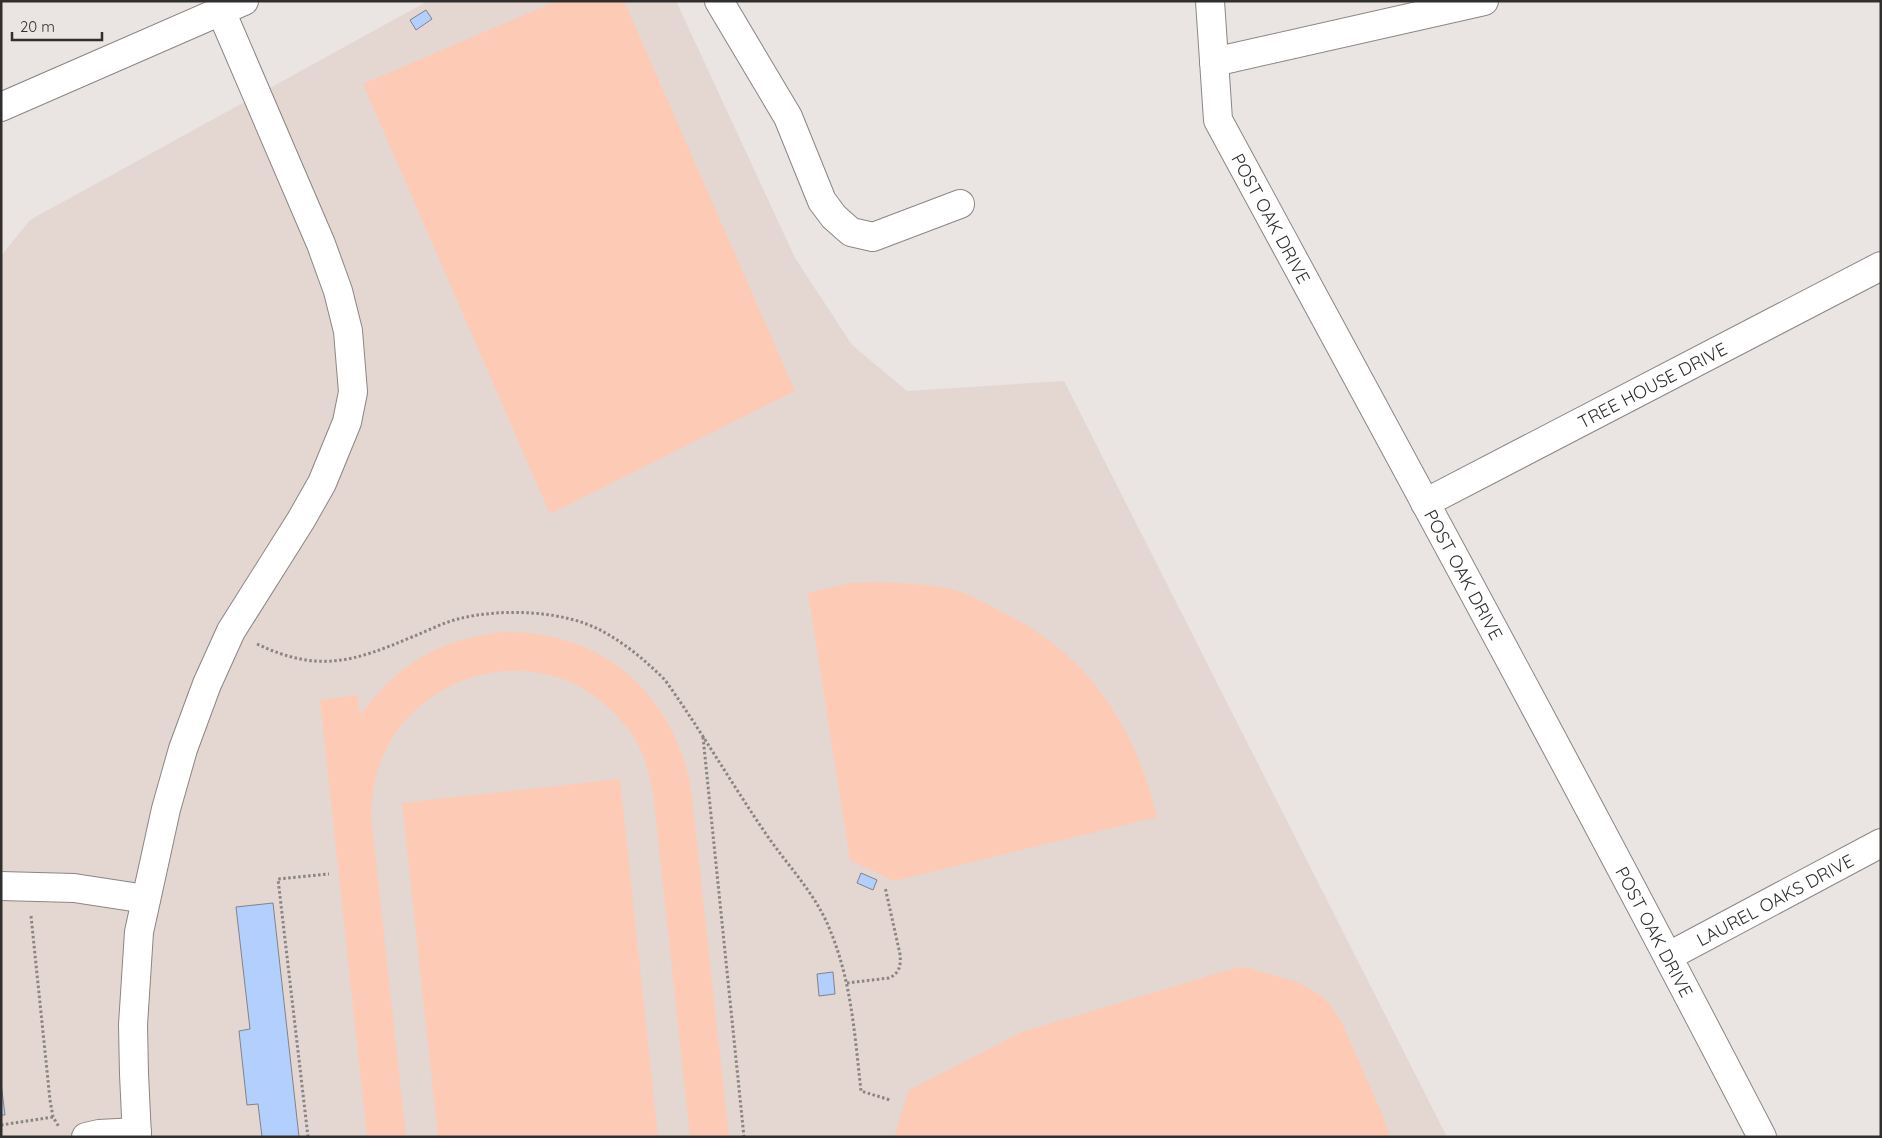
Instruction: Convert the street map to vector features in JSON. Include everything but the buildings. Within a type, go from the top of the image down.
[{"type":"street","points":[[719,1],[788,117],[822,200],[834,217],[851,232],[873,237],[960,204]]},
{"type":"street","name":"POST OAK DRIVE","points":[[1210,1],[1218,120],[1669,956],[1762,1137]]},
{"type":"street","points":[[1214,62],[1484,1]]},
{"type":"street","points":[[1,107],[233,6],[338,291],[348,331],[353,392],[347,422],[322,483],[231,631],[207,684],[183,749],[166,810],[139,932],[133,1025],[137,1134],[73,1134]]},
{"type":"street","name":"TREE HOUSE DRIVE","points":[[1424,502],[1881,266]]},
{"type":"street","name":"LAUREL OAKS DRIVE","points":[[1669,956],[1881,843]]},
{"type":"street","points":[[14,886],[74,888],[146,899]]},
{"type":"path","points":[[231,631],[268,649],[311,661],[328,663],[363,656],[449,622],[479,615],[527,612],[576,622],[600,630],[645,660],[665,680],[765,833],[821,908],[835,942],[847,983],[854,1025],[861,1091],[890,1100]]},
{"type":"path","points":[[703,736],[744,1137]]},
{"type":"path","points":[[308,1137],[278,879],[329,874]]},
{"type":"path","points":[[14,886],[53,1117],[73,1134]]},
{"type":"path","points":[[847,983],[889,978],[895,975],[899,969],[900,954],[885,887]]},
{"type":"path","points":[[1,1125],[53,1117]]},
{"type":"shaded area","points":[[428,1],[676,1],[795,258],[852,345],[907,391],[1064,381],[1447,1137],[1,1137],[1,256],[30,220]]},
{"type":"shaded area","points":[[557,1],[624,1],[795,391],[550,514],[363,84]]},
{"type":"shaded area","points":[[883,582],[928,585],[946,588],[971,596],[1028,626],[1056,646],[1080,668],[1102,693],[1120,721],[1135,750],[1157,817],[894,881],[850,860],[808,593],[851,583]]},
{"type":"shaded area","points":[[503,632],[539,634],[571,642],[601,655],[627,674],[650,697],[668,724],[682,755],[691,789],[729,1137],[690,1137],[653,792],[640,748],[622,721],[598,699],[580,687],[553,676],[526,671],[498,672],[472,678],[446,688],[423,703],[404,723],[388,746],[380,763],[372,797],[371,815],[406,1137],[367,1137],[320,700],[358,695],[360,715],[390,681],[422,657],[439,648],[459,641]]},
{"type":"shaded area","points":[[620,779],[658,1137],[438,1137],[402,803]]},
{"type":"shaded area","points":[[1239,967],[1249,968],[1299,983],[1322,996],[1329,1003],[1342,1023],[1382,1114],[1390,1137],[894,1137],[909,1090],[1022,1032]]}]
